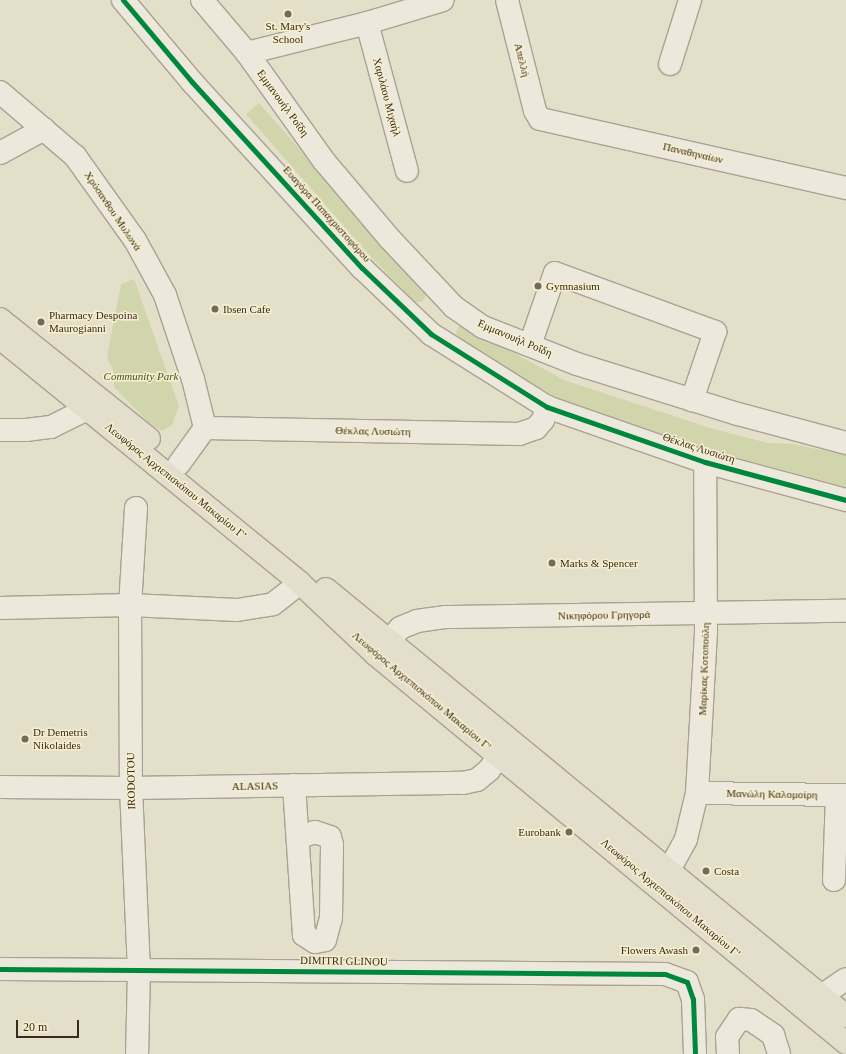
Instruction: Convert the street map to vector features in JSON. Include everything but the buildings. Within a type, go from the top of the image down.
[{"type":"main road","name":"Λεωφόρος Αρχιεπισκόπου Μακαρίου Γ’","points":[[0,319],[179,464],[499,756],[846,1043]]},
{"type":"main road","name":"Λεωφόρος Αρχιεπισκόπου Μακαρίου Γ’","points":[[0,338],[300,583],[669,870],[846,1016]]},
{"type":"street","name":"Ευαγόρα Παπαχριστοφόρου","points":[[124,0],[192,82],[362,268],[432,334],[547,407]]},
{"type":"street","name":"Εμμανουήλ Ροΐδη","points":[[202,0],[247,53],[324,161],[390,239],[454,307],[483,327],[577,364],[692,400],[846,443]]},
{"type":"street","points":[[247,53],[367,23],[443,0]]},
{"type":"street","name":"Απελλή","points":[[507,0],[535,111],[540,119]]},
{"type":"street","points":[[670,64],[690,0]]},
{"type":"street","name":"Χαριλάου Μιχαήλ","points":[[367,23],[407,171]]},
{"type":"street","name":"Χρύσανθου Μυλωνά","points":[[0,92],[75,156],[139,247],[165,295],[193,378],[206,428]]},
{"type":"street","name":"Παναθηναίων","points":[[540,119],[846,188]]},
{"type":"street","points":[[0,153],[44,129]]},
{"type":"street","points":[[530,345],[555,273],[715,332],[692,400]]},
{"type":"street","points":[[432,334],[454,307]]},
{"type":"street","name":"Θέκλας Λυσιώτη","points":[[206,428],[519,434],[536,428],[543,420],[547,407],[705,462],[846,500]]},
{"type":"street","points":[[0,430],[26,430],[51,426],[87,409]]},
{"type":"street","points":[[179,464],[206,428]]},
{"type":"street","name":"Μαρίκας Κοτοπούλη","points":[[669,870],[686,839],[697,793],[706,614],[705,462]]},
{"type":"street","name":"IRODOTOU","points":[[136,508],[130,605],[131,788],[139,969],[137,1054]]},
{"type":"street","points":[[0,608],[130,605],[237,610],[272,604],[300,583]]},
{"type":"street","name":"Νικηφόρου Γρηγορά","points":[[381,647],[400,628],[417,621],[446,617],[846,611]]},
{"type":"street","name":"ALASIAS","points":[[0,787],[131,788],[463,784],[477,780],[489,770],[499,756]]},
{"type":"street","points":[[294,785],[298,838]]},
{"type":"street","name":"Μανώλη Καλομοίρη","points":[[697,793],[842,795]]},
{"type":"street","points":[[834,880],[842,795]]},
{"type":"street","name":"DIMITRI GLINOU","points":[[0,969],[665,974],[687,982],[693,1000],[695,1054]]},
{"type":"street","points":[[821,996],[846,979]]},
{"type":"street","points":[[728,1054],[727,1037],[738,1019],[751,1020],[773,1034],[779,1054]]},
{"type":"green space","points":[[259,103],[427,294],[422,302],[415,302],[371,257],[246,114]]},
{"type":"green space","name":"Community Park","points":[[134,279],[179,406],[172,425],[162,431],[148,422],[114,387],[113,370],[107,357],[121,284]]},
{"type":"green space","points":[[460,324],[564,380],[710,428],[768,443],[792,444],[846,455],[846,487],[631,429],[563,401],[458,340],[456,332]]},
{"type":"cycle path","points":[[123,0],[192,82],[362,268],[431,334],[547,407],[705,462],[846,500]]},
{"type":"cycle path","points":[[0,969],[665,974],[687,982],[693,999],[695,1054]]},
{"type":"place","name":"St. Mary's School","points":[[288,14]]},
{"type":"place","name":"Gymnasium","points":[[538,286]]},
{"type":"place","name":"Ibsen Cafe","points":[[215,309]]},
{"type":"place","name":"Pharmacy Despoina Maurogianni","points":[[41,322]]},
{"type":"place","name":"Marks & Spencer","points":[[552,563]]},
{"type":"place","name":"Dr Demetris Nikolaides","points":[[25,739]]},
{"type":"place","name":"Eurobank","points":[[569,832]]},
{"type":"place","name":"Costa","points":[[706,871]]},
{"type":"place","name":"Flowers Awash","points":[[696,950]]}]
